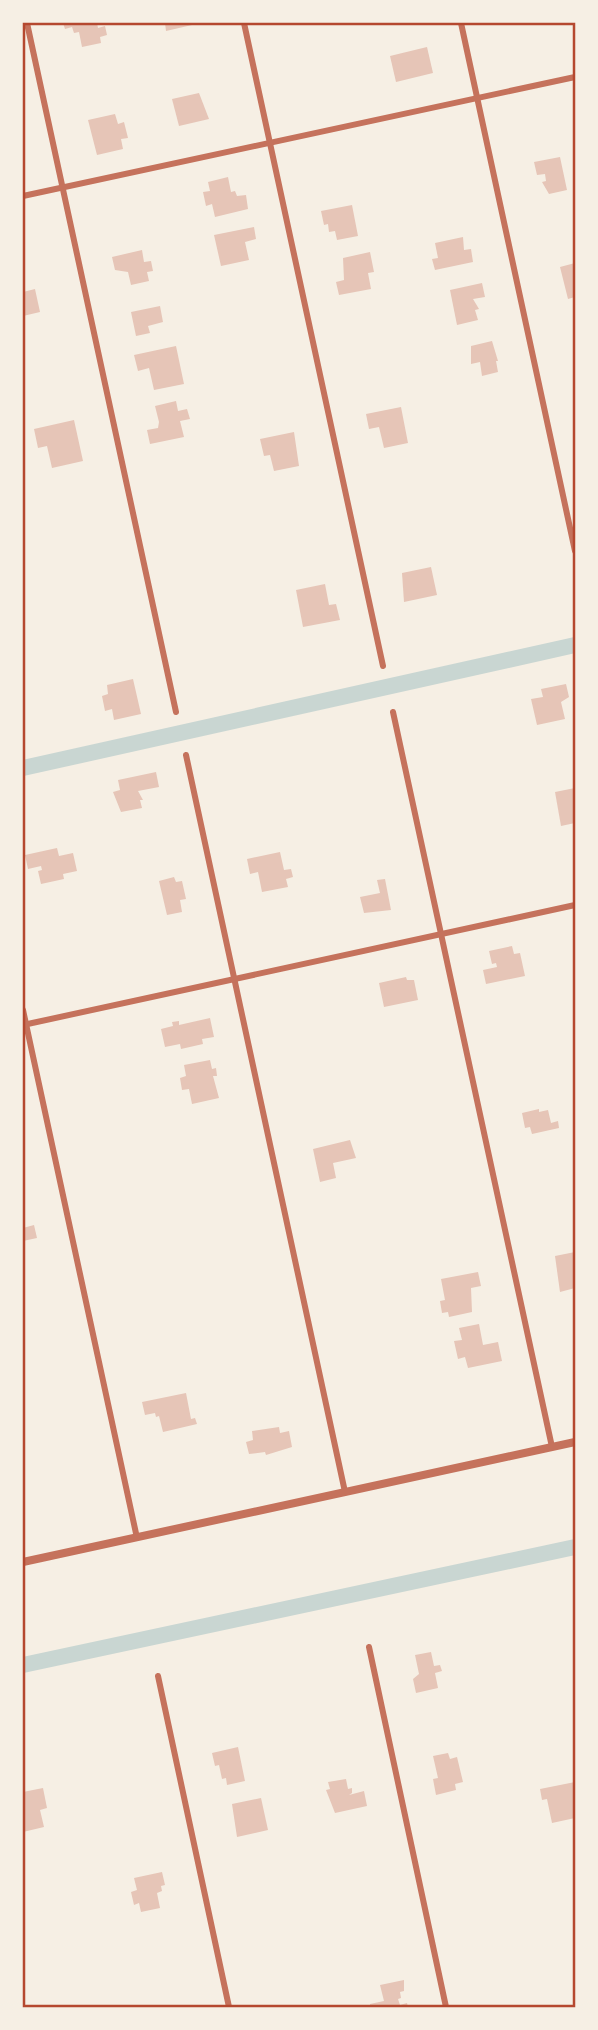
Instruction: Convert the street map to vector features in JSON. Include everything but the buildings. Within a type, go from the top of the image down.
[{"type":"street","points":[[27,23],[176,712]]},
{"type":"street","points":[[244,23],[383,666]]},
{"type":"street","points":[[461,23],[575,551]]},
{"type":"street","points":[[23,196],[575,77]]},
{"type":"street","points":[[393,712],[552,1447]]},
{"type":"street","points":[[186,755],[345,1492]]},
{"type":"street","points":[[24,1025],[575,905]]},
{"type":"street","points":[[23,1010],[24,1025],[137,1538]]},
{"type":"street","points":[[23,1562],[575,1442]]},
{"type":"street","points":[[369,1647],[446,2007]]},
{"type":"street","points":[[158,1676],[229,2007]]},
{"type":"waterway","points":[[23,768],[575,645]]},
{"type":"waterway","points":[[23,1665],[575,1547]]}]
